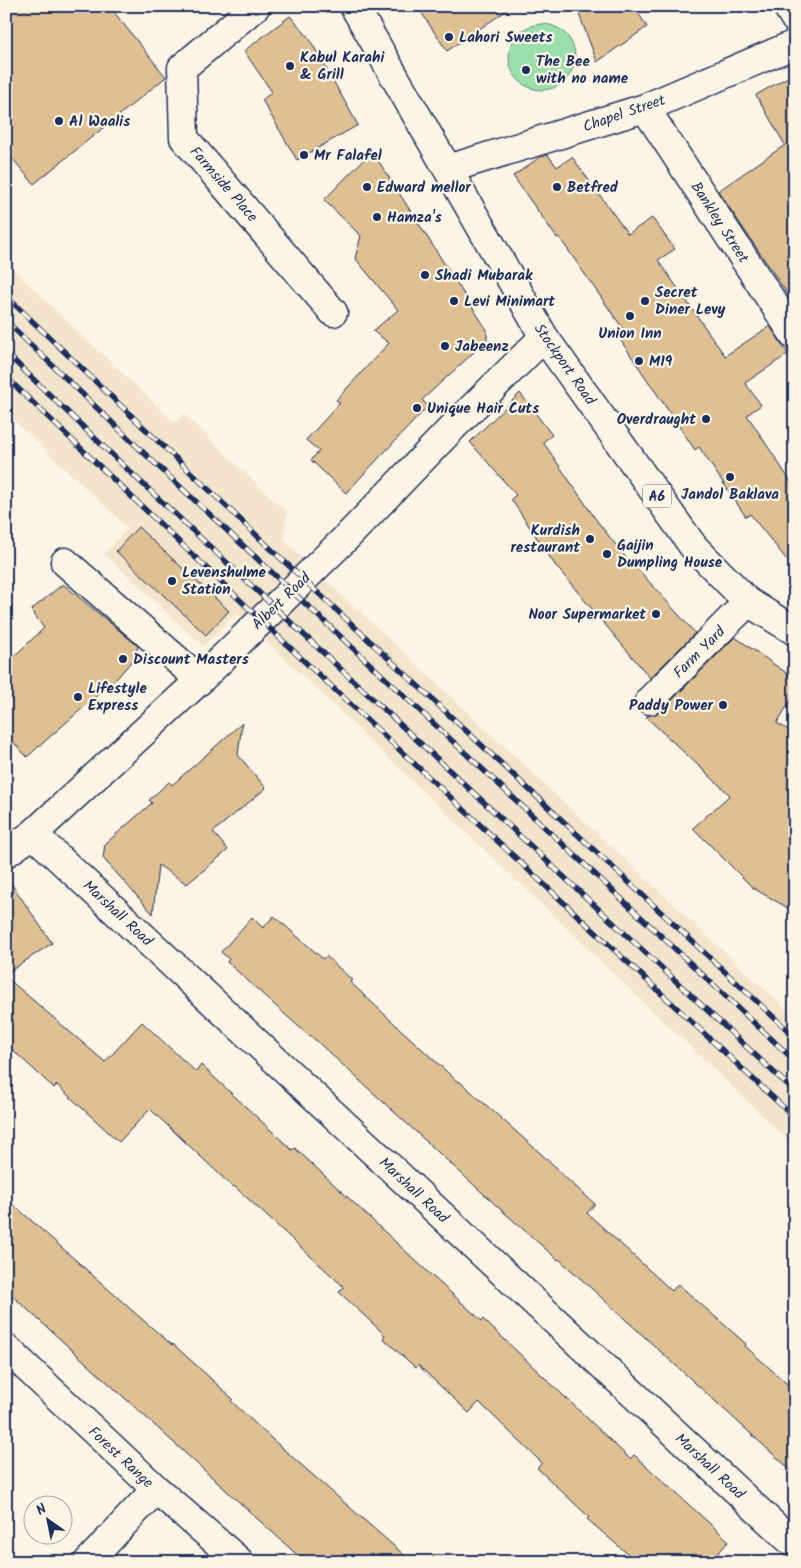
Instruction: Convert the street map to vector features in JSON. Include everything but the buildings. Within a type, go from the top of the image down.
[{"type":"main road","name":"Farmside Place","points":[[256,6],[182,68],[184,138],[333,312]]},
{"type":"main road","name":"Stockport Road","points":[[354,6],[544,337],[693,546],[748,602],[795,631]]},
{"type":"main road","points":[[786,6],[795,20]]},
{"type":"main road","name":"Chapel Street","points":[[448,169],[646,108],[795,44]]},
{"type":"main road","name":"Bankley Street","points":[[646,108],[795,336]]},
{"type":"main road","name":"Albert Road","points":[[6,853],[33,834],[200,680],[348,536],[456,424],[544,337]]},
{"type":"main road","points":[[65,562],[200,680]]},
{"type":"main road","name":"Farm Yard","points":[[650,700],[748,602]]},
{"type":"main road","name":"Marshall Road","points":[[33,834],[795,1545]]},
{"type":"main road","name":"Forest Range","points":[[6,1348],[156,1490],[240,1562]]},
{"type":"main road","points":[[88,1562],[156,1490]]},
{"type":"shaded area","points":[[6,263],[175,423],[184,414],[287,513],[283,540],[795,1018],[795,1147],[237,613],[203,646],[104,554],[128,528],[6,413]]},
{"type":"green space","points":[[548,24],[566,33],[573,44],[575,57],[573,70],[566,81],[555,88],[536,90],[518,81],[511,70],[509,51],[518,33],[529,26]]},
{"type":"railway","points":[[6,296],[272,550],[795,1037]]},
{"type":"railway","points":[[6,321],[144,453],[795,1061]]},
{"type":"railway","points":[[6,353],[128,470],[795,1092]]},
{"type":"railway","points":[[6,377],[304,661],[795,1118]]},
{"type":"place","name":"Lahori Sweets","points":[[449,37]]},
{"type":"place","name":"Kabul Karahi & Grill","points":[[290,66]]},
{"type":"place","name":"The Bee with no name","points":[[526,70]]},
{"type":"place","name":"Al Waalis","points":[[59,121]]},
{"type":"place","name":"Mr Falafel","points":[[304,155]]},
{"type":"place","name":"Edward mellor","points":[[367,187]]},
{"type":"place","name":"Betfred","points":[[557,187]]},
{"type":"place","name":"Hamza's","points":[[377,217]]},
{"type":"place","name":"Shadi Mubarak","points":[[425,275]]},
{"type":"place","name":"Levi Minimart","points":[[454,301]]},
{"type":"place","name":"Secret Diner Levy","points":[[645,301]]},
{"type":"place","name":"Union Inn","points":[[630,316]]},
{"type":"place","name":"Jabeenz","points":[[445,346]]},
{"type":"place","name":"M19","points":[[639,361]]},
{"type":"place","name":"Unique Hair Cuts","points":[[417,408]]},
{"type":"place","name":"Overdraught","points":[[706,419]]},
{"type":"place","name":"Jandol Baklava","points":[[730,477]]},
{"type":"place","name":"Kurdish restaurant","points":[[590,539]]},
{"type":"place","name":"Gaijin Dumpling House","points":[[607,554]]},
{"type":"place","name":"Levenshulme Station","points":[[172,581]]},
{"type":"place","name":"Noor Supermarket","points":[[656,614]]},
{"type":"place","name":"Discount Masters","points":[[123,659]]},
{"type":"place","name":"Lifestyle Express","points":[[78,697]]},
{"type":"place","name":"Paddy Power","points":[[723,705]]}]
